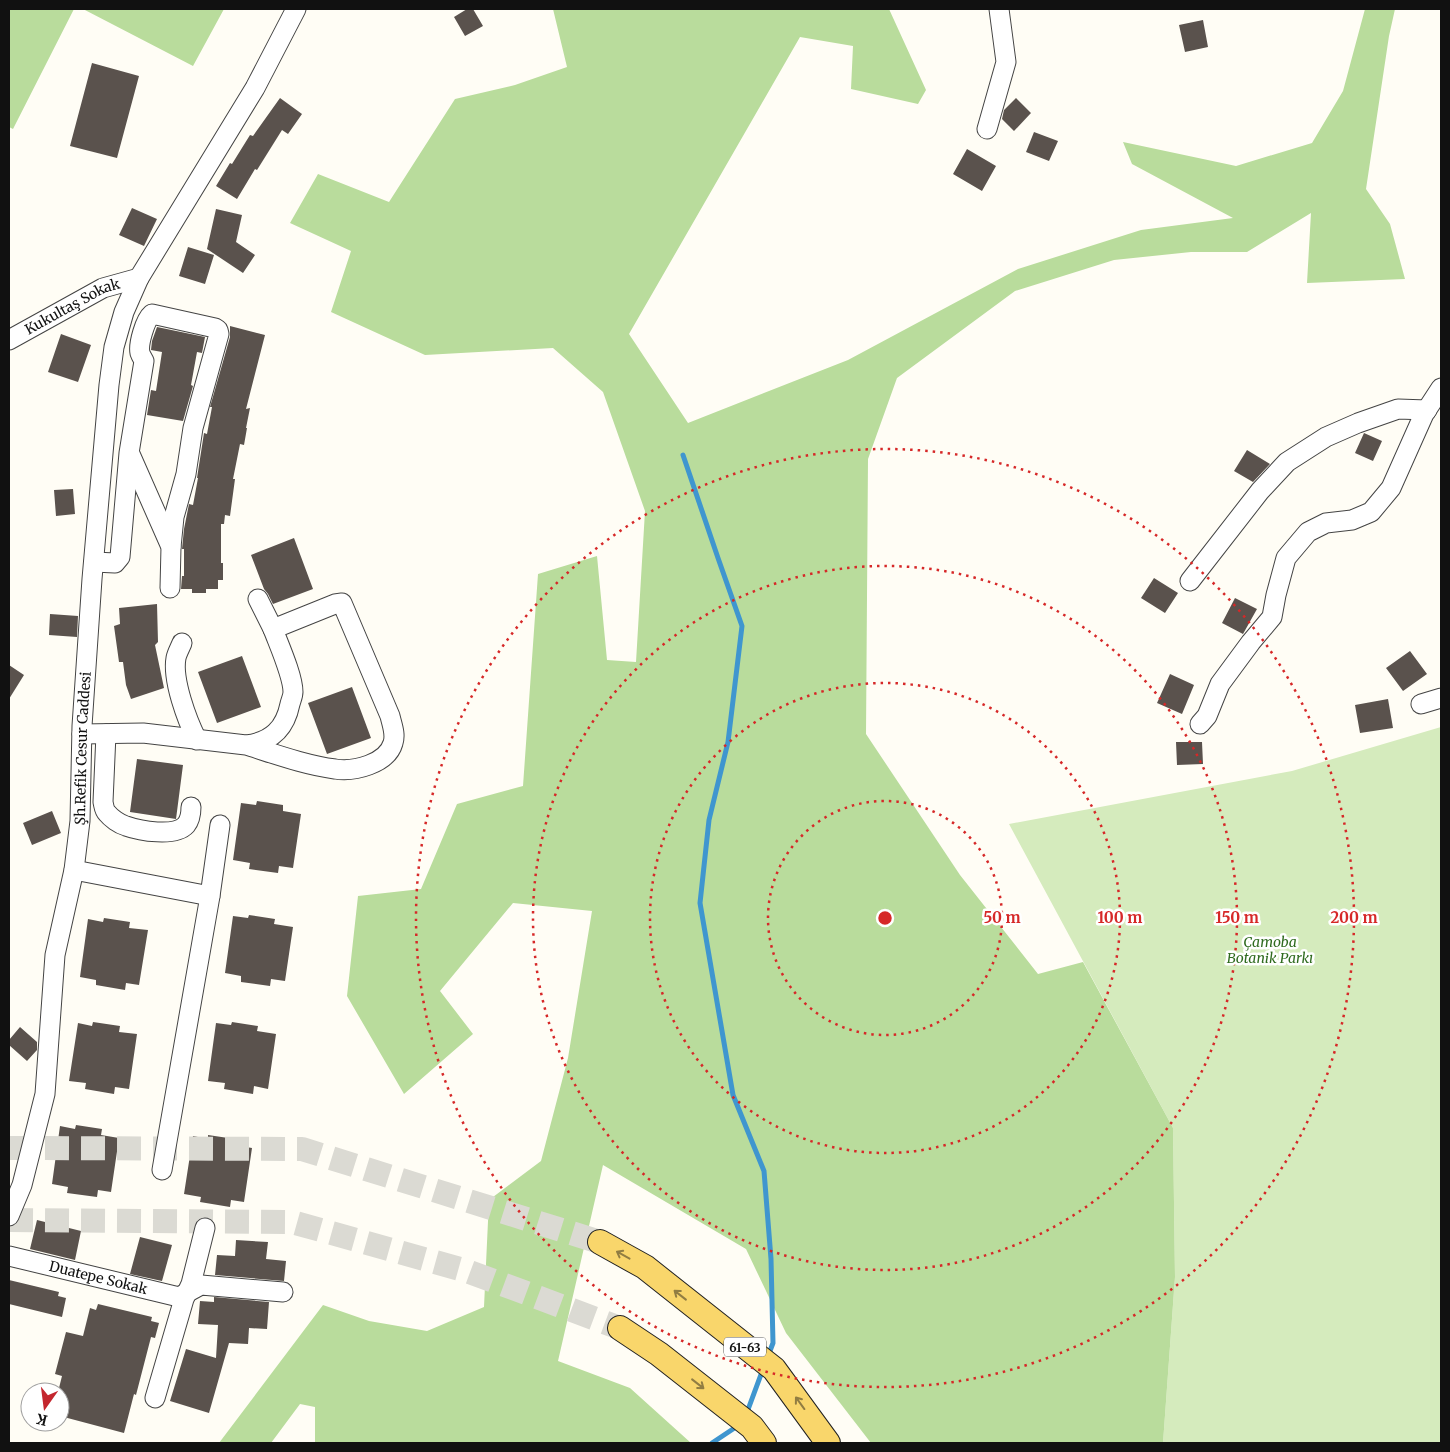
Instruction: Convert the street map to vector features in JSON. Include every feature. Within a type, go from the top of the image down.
[{"type":"main road","name":"61-63","points":[[600,1242],[645,1267],[774,1369],[828,1443]]},
{"type":"main road","points":[[620,1328],[660,1354],[752,1427],[764,1443]]},
{"type":"street","name":"Şh.Refik Cesur Caddesi","points":[[9,1216],[22,1185],[45,1094],[55,956],[74,870],[80,821],[82,734],[94,562],[114,347],[124,312],[139,278],[255,88],[296,9]]},
{"type":"street","points":[[987,129],[1006,62],[999,9]]},
{"type":"street","name":"Kukultaş Sokak","points":[[9,340],[102,288],[139,278]]},
{"type":"street","points":[[94,562],[115,563],[120,557],[129,453],[144,361],[140,352],[148,318],[152,314],[215,328],[219,334],[193,428],[186,474],[174,517],[170,588]]},
{"type":"street","points":[[1200,724],[1207,716],[1220,684],[1272,617],[1286,558],[1308,532],[1326,523],[1352,520],[1371,512],[1391,488],[1427,410],[1441,388]]},
{"type":"street","points":[[1190,581],[1260,491],[1287,462],[1326,438],[1358,423],[1398,409],[1427,410]]},
{"type":"street","points":[[129,453],[171,547]]},
{"type":"street","points":[[246,745],[258,744],[274,735],[284,723],[293,692],[273,629],[258,599]]},
{"type":"street","points":[[82,734],[143,733],[246,745],[336,770],[374,764],[386,755],[393,744],[394,732],[390,716],[342,603],[335,604],[273,629]]},
{"type":"street","points":[[182,644],[176,656],[175,667],[182,702],[189,724],[197,740]]},
{"type":"street","points":[[1421,704],[1441,698]]},
{"type":"street","points":[[106,734],[103,802],[105,811],[113,819],[125,826],[141,830],[170,833],[180,830],[187,824],[191,807]]},
{"type":"street","points":[[162,1170],[210,896],[220,825]]},
{"type":"street","points":[[74,870],[210,896]]},
{"type":"street","points":[[155,1398],[184,1299],[191,1284],[206,1228]]},
{"type":"street","name":"Duatepe Sokak","points":[[9,1256],[178,1298],[201,1284],[283,1292]]},
{"type":"green space","points":[[9,9],[74,9],[13,129],[9,127]]},
{"type":"green space","points":[[83,9],[224,9],[193,66]]},
{"type":"green space","points":[[553,9],[889,9],[926,90],[918,104],[851,89],[853,46],[800,37],[629,334],[688,423],[848,360],[1018,269],[1141,230],[1233,218],[1132,164],[1123,142],[1236,166],[1312,143],[1343,91],[1365,9],[1395,9],[1389,36],[1366,189],[1390,224],[1405,279],[1307,283],[1311,213],[1247,252],[1191,252],[1114,260],[1015,291],[897,378],[868,459],[866,734],[960,875],[1038,974],[1083,962],[1173,1128],[1175,1277],[1163,1443],[871,1443],[786,1333],[746,1249],[603,1165],[558,1361],[630,1388],[691,1443],[315,1443],[315,1407],[300,1404],[271,1443],[219,1443],[323,1305],[369,1321],[427,1331],[484,1307],[489,1200],[541,1161],[568,1058],[592,911],[513,903],[440,991],[473,1034],[404,1094],[347,996],[358,896],[421,889],[457,804],[523,786],[538,574],[597,556],[607,660],[636,662],[645,511],[603,392],[553,348],[425,355],[331,312],[351,251],[290,223],[318,174],[389,202],[455,99],[515,85],[567,67]]},
{"type":"green space","name":"Çamoba Botanik Parkı","points":[[1441,727],[1441,1443],[1163,1443],[1175,1277],[1173,1128],[1009,824],[1292,771]]},
{"type":"building","points":[[467,9],[473,9],[483,26],[465,36],[454,17]]},
{"type":"building","points":[[1203,20],[1208,47],[1185,52],[1179,25]]},
{"type":"building","points":[[92,63],[139,76],[117,158],[70,146]]},
{"type":"building","points":[[280,98],[302,114],[288,134],[282,130],[237,199],[216,186],[250,135],[253,136]]},
{"type":"building","points":[[1016,98],[1031,113],[1014,131],[1002,119],[1004,110]]},
{"type":"building","points":[[1034,132],[1058,141],[1049,161],[1026,152]]},
{"type":"building","points":[[967,149],[996,166],[982,191],[953,174]]},
{"type":"building","points":[[132,208],[157,219],[144,246],[119,235]]},
{"type":"building","points":[[216,209],[242,215],[236,242],[255,255],[243,273],[207,249]]},
{"type":"building","points":[[188,247],[214,255],[205,284],[179,276]]},
{"type":"building","points":[[230,326],[265,335],[246,409],[250,408],[244,445],[240,444],[233,479],[235,479],[230,516],[225,515],[224,524],[221,524],[223,580],[218,580],[218,589],[206,589],[206,593],[192,593],[192,589],[181,589],[182,576],[184,576],[184,549],[182,549],[184,529],[189,504],[193,505],[204,433],[207,434],[212,407],[210,407],[230,337]]},
{"type":"building","points":[[157,327],[205,337],[202,353],[197,352],[191,385],[193,386],[183,421],[147,415],[151,390],[156,391],[162,352],[151,350]]},
{"type":"building","points":[[61,334],[91,345],[78,382],[48,372]]},
{"type":"building","points":[[1364,433],[1382,441],[1373,461],[1355,453]]},
{"type":"building","points":[[1247,450],[1270,464],[1253,482],[1234,471]]},
{"type":"building","points":[[73,489],[75,514],[56,516],[54,490]]},
{"type":"building","points":[[294,538],[313,589],[273,604],[264,589],[251,555]]},
{"type":"building","points":[[1154,578],[1178,593],[1165,613],[1141,598]]},
{"type":"building","points":[[1235,598],[1257,609],[1243,634],[1222,623]]},
{"type":"building","points":[[157,604],[158,642],[155,645],[164,688],[131,699],[126,685],[123,662],[119,662],[114,626],[120,624],[119,608]]},
{"type":"building","points":[[50,614],[78,616],[77,637],[49,635]]},
{"type":"building","points":[[1410,651],[1427,674],[1403,691],[1386,668]]},
{"type":"building","points":[[242,656],[261,707],[217,723],[198,672]]},
{"type":"building","points":[[9,665],[24,675],[9,699]]},
{"type":"building","points":[[1170,674],[1194,685],[1182,714],[1157,703]]},
{"type":"building","points":[[352,687],[371,738],[327,754],[308,703]]},
{"type":"building","points":[[1388,699],[1393,728],[1360,733],[1355,705]]},
{"type":"building","points":[[1176,742],[1202,742],[1203,764],[1177,765]]},
{"type":"building","points":[[137,759],[183,765],[176,819],[130,812]]},
{"type":"building","points":[[257,801],[283,805],[283,811],[301,814],[293,868],[279,866],[278,873],[249,869],[250,863],[233,860],[241,803],[256,805]]},
{"type":"building","points":[[52,811],[61,833],[32,845],[23,823]]},
{"type":"building","points":[[249,915],[275,919],[274,924],[293,927],[285,981],[271,979],[270,986],[241,982],[241,976],[225,973],[233,916],[248,918]]},
{"type":"building","points":[[104,918],[130,922],[129,928],[148,930],[139,985],[126,983],[125,990],[96,985],[96,980],[80,977],[88,919],[103,922]]},
{"type":"building","points":[[93,1022],[120,1026],[119,1032],[137,1034],[129,1089],[115,1087],[114,1094],[85,1089],[86,1083],[69,1081],[78,1023],[92,1026]]},
{"type":"building","points":[[232,1022],[258,1026],[257,1031],[276,1034],[268,1089],[254,1086],[253,1094],[224,1089],[225,1083],[208,1081],[216,1023],[231,1025]]},
{"type":"building","points":[[20,1027],[37,1042],[37,1050],[27,1061],[9,1045],[9,1040]]},
{"type":"building","points":[[76,1125],[102,1129],[101,1135],[119,1138],[111,1192],[98,1190],[97,1197],[67,1193],[68,1187],[52,1184],[60,1126],[75,1129]]},
{"type":"building","points":[[208,1135],[235,1139],[234,1145],[252,1148],[244,1202],[231,1200],[230,1207],[200,1202],[201,1197],[184,1194],[193,1136],[208,1139]]},
{"type":"building","points":[[37,1220],[81,1231],[75,1260],[30,1249]]},
{"type":"building","points":[[140,1237],[172,1245],[162,1281],[130,1274]]},
{"type":"building","points":[[236,1240],[268,1242],[266,1259],[286,1261],[284,1281],[215,1275],[217,1255],[235,1256]]},
{"type":"building","points":[[9,1280],[59,1292],[58,1296],[66,1298],[62,1317],[9,1304]]},
{"type":"building","points":[[214,1297],[269,1302],[267,1329],[249,1328],[248,1344],[229,1343],[209,1413],[170,1401],[186,1349],[216,1358],[218,1325],[198,1324],[200,1301],[214,1302]]},
{"type":"building","points":[[98,1304],[152,1317],[151,1321],[159,1323],[155,1338],[151,1337],[124,1433],[70,1419],[70,1382],[60,1382],[62,1376],[55,1374],[66,1332],[83,1336],[90,1308],[96,1310]]},
{"type":"waterway","points":[[683,455],[742,626],[728,742],[709,820],[700,903],[733,1095],[764,1171],[771,1259],[773,1343],[768,1356]]},
{"type":"waterway","points":[[746,1415],[763,1369]]},
{"type":"waterway","points":[[712,1443],[739,1425]]},
{"type":"tunnel","points":[[9,1148],[302,1149],[600,1242]]},
{"type":"tunnel","points":[[9,1220],[292,1222],[467,1271],[620,1328]]}]
